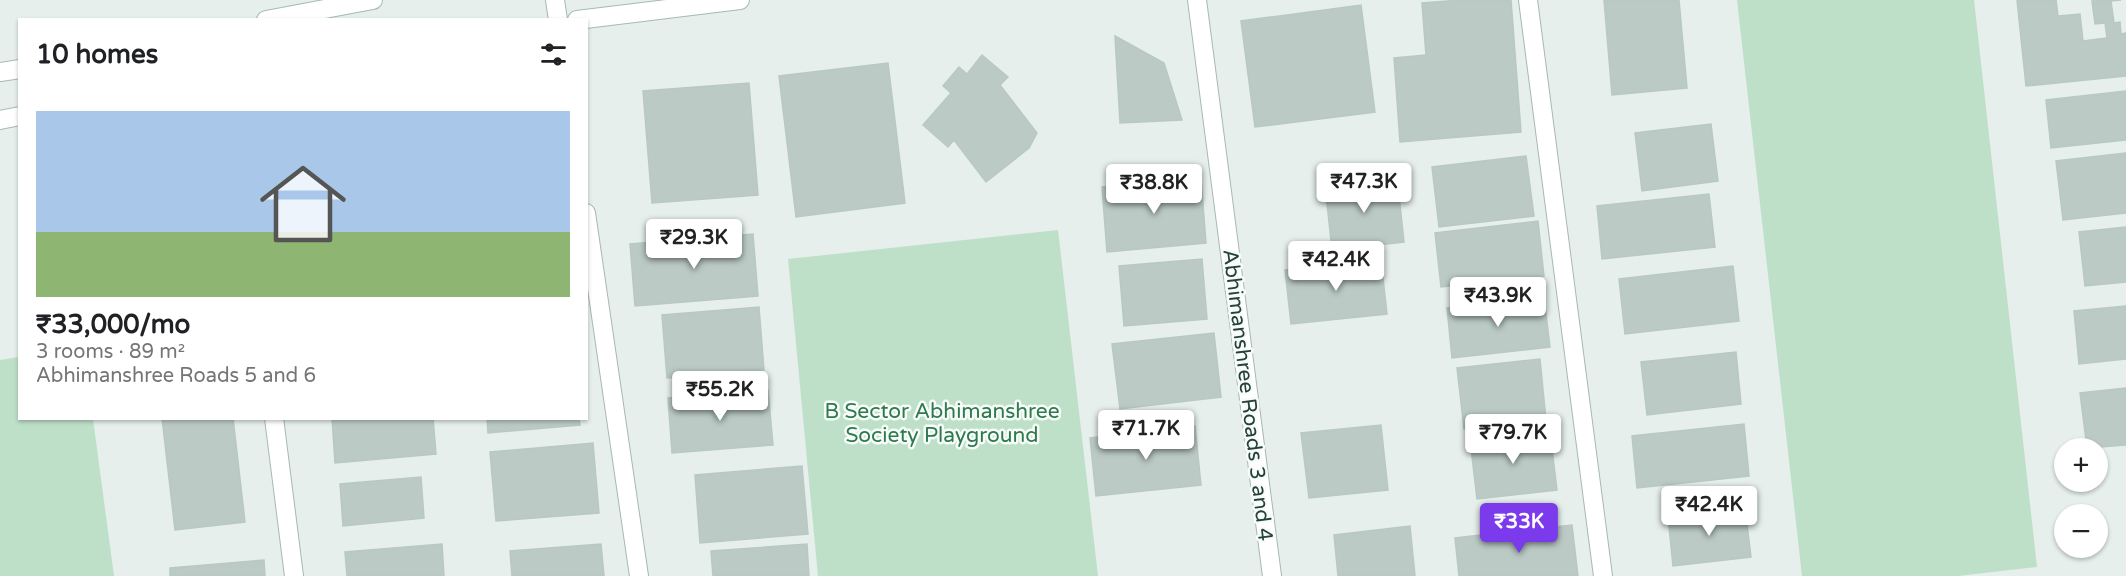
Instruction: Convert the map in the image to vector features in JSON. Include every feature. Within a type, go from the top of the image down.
[{"type":"street","points":[[277,18],[373,0]]},
{"type":"street","points":[[555,0],[558,18]]},
{"type":"street","points":[[588,19],[740,0]]},
{"type":"street","name":"Abhimanshree Roads 3 and 4","points":[[1197,0],[1272,576]]},
{"type":"street","points":[[1528,0],[1603,576]]},
{"type":"street","points":[[0,72],[18,69]]},
{"type":"street","points":[[0,120],[18,116]]},
{"type":"street","points":[[588,227],[639,576]]},
{"type":"street","points":[[274,420],[294,576]]},
{"type":"green space","points":[[1737,0],[1974,0],[2037,567],[1958,576],[1802,576]]},
{"type":"green space","name":"B Sector Abhimanshree Society Playground","points":[[1058,230],[1098,576],[818,576],[788,259]]},
{"type":"green space","points":[[18,357],[18,420],[93,420],[114,576],[0,576],[0,360]]},
{"type":"building","points":[[1511,0],[1521,132],[1400,142],[1394,58],[1426,55],[1422,3]]},
{"type":"building","points":[[1604,0],[1679,0],[1687,88],[1612,95]]},
{"type":"building","points":[[2017,0],[2056,0],[2058,16],[2080,14],[2083,41],[2107,38],[2105,23],[2095,24],[2092,1],[2121,0],[2111,1],[2114,23],[2120,22],[2121,34],[2126,33],[2126,76],[2026,86]]},
{"type":"building","points":[[1361,5],[1375,112],[1255,127],[1241,21]]},
{"type":"building","points":[[1115,36],[1164,63],[1182,120],[1120,123]]},
{"type":"building","points":[[982,55],[1008,77],[1000,85],[1037,133],[1029,148],[986,182],[954,140],[948,147],[923,125],[951,93],[943,86],[959,67],[967,74]]},
{"type":"building","points":[[888,63],[905,203],[796,217],[779,76]]},
{"type":"building","points":[[749,83],[758,195],[652,203],[643,91]]},
{"type":"building","points":[[2126,91],[2126,140],[2051,148],[2046,100]]},
{"type":"building","points":[[1711,124],[1718,181],[1642,191],[1635,133]]},
{"type":"building","points":[[2126,153],[2126,213],[2063,220],[2056,161]]},
{"type":"building","points":[[1526,156],[1534,216],[1439,227],[1432,167]]},
{"type":"building","points":[[1397,177],[1404,242],[1332,250],[1325,185]]},
{"type":"building","points":[[1201,179],[1206,243],[1107,252],[1102,187]]},
{"type":"building","points":[[1709,194],[1715,247],[1602,259],[1597,206]]},
{"type":"building","points":[[1538,221],[1544,276],[1441,287],[1435,233]]},
{"type":"building","points":[[2126,227],[2126,282],[2085,286],[2079,232]]},
{"type":"building","points":[[753,234],[758,296],[635,306],[630,244]]},
{"type":"building","points":[[1202,259],[1207,319],[1124,326],[1119,266]]},
{"type":"building","points":[[1381,260],[1387,314],[1291,324],[1285,270]]},
{"type":"building","points":[[1733,266],[1739,321],[1625,334],[1619,279]]},
{"type":"building","points":[[1544,297],[1550,347],[1452,358],[1447,308]]},
{"type":"building","points":[[2126,306],[2126,359],[2079,364],[2074,311]]},
{"type":"building","points":[[759,307],[764,370],[667,378],[662,315]]},
{"type":"building","points":[[1214,333],[1221,397],[1120,409],[1112,344]]},
{"type":"building","points":[[1736,352],[1741,404],[1647,415],[1641,362]]},
{"type":"building","points":[[1540,359],[1546,420],[1464,429],[1457,368]]},
{"type":"building","points":[[2126,388],[2126,445],[2108,446],[2108,438],[2086,438],[2080,393]]},
{"type":"building","points":[[768,390],[773,445],[672,453],[668,398]]},
{"type":"building","points":[[162,420],[233,420],[245,522],[175,530]]},
{"type":"building","points":[[332,420],[433,420],[436,454],[335,463]]},
{"type":"building","points":[[487,420],[579,420],[580,425],[488,433]]},
{"type":"building","points":[[1744,424],[1749,476],[1637,488],[1632,436]]},
{"type":"building","points":[[1381,425],[1388,490],[1309,498],[1301,433]]},
{"type":"building","points":[[1195,426],[1201,485],[1096,496],[1090,438]]},
{"type":"building","points":[[1550,432],[1557,490],[1477,499],[1470,440]]},
{"type":"building","points":[[593,443],[599,513],[496,521],[490,452]]},
{"type":"building","points":[[802,466],[808,534],[700,543],[695,475]]},
{"type":"building","points":[[421,477],[424,518],[343,526],[340,484]]},
{"type":"building","points":[[1745,508],[1751,557],[1673,566],[1668,517]]},
{"type":"building","points":[[1572,525],[1578,576],[1459,576],[1455,538]]},
{"type":"building","points":[[1410,526],[1415,576],[1338,576],[1334,535]]},
{"type":"building","points":[[442,544],[444,576],[347,576],[345,552]]},
{"type":"building","points":[[601,544],[604,576],[512,576],[510,551]]},
{"type":"building","points":[[807,544],[809,576],[713,576],[711,551]]},
{"type":"building","points":[[264,560],[265,576],[170,576],[170,568]]}]
